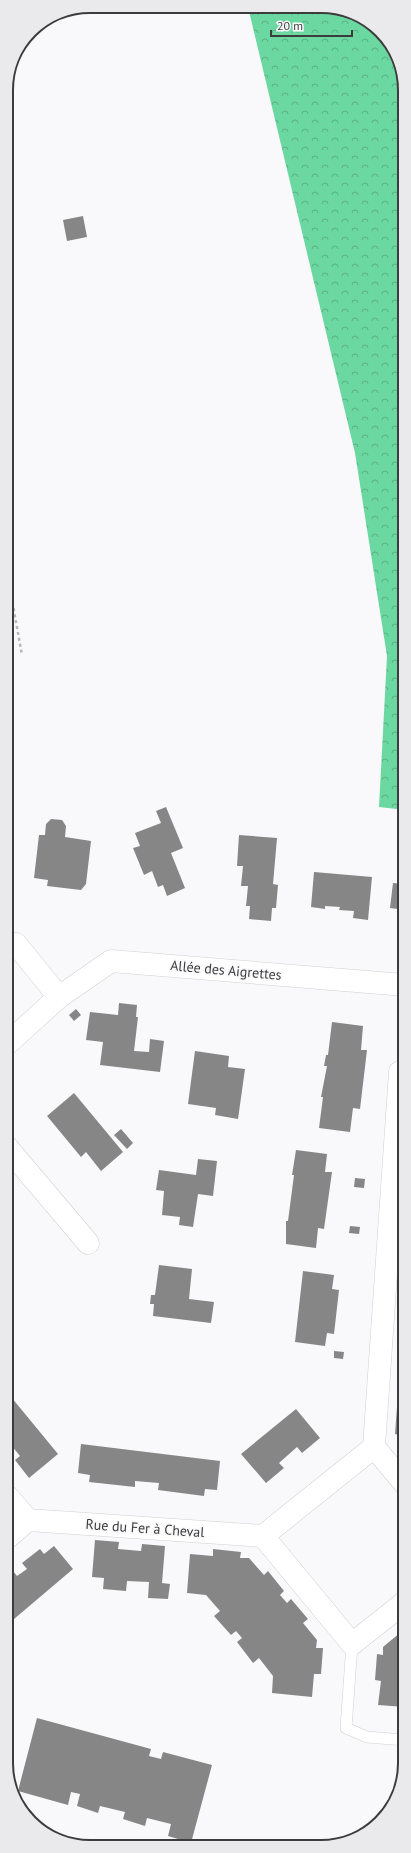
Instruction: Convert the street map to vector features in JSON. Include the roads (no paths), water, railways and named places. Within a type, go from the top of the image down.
[{"type":"street","points":[[13,943],[16,944],[59,997]]},
{"type":"street","name":"Allée des Aigrettes","points":[[13,1039],[59,997],[111,961],[398,984]]},
{"type":"street","points":[[13,1154],[88,1243]]},
{"type":"street","points":[[398,1167],[397,1215],[374,1447],[263,1536],[352,1644],[398,1608]]},
{"type":"street","points":[[374,1447],[398,1476]]},
{"type":"street","points":[[13,1503],[28,1520],[13,1533]]},
{"type":"street","name":"Rue du Fer à Cheval","points":[[28,1520],[263,1536]]},
{"type":"lane","points":[[352,1644],[346,1728],[367,1737],[398,1739]]}]
